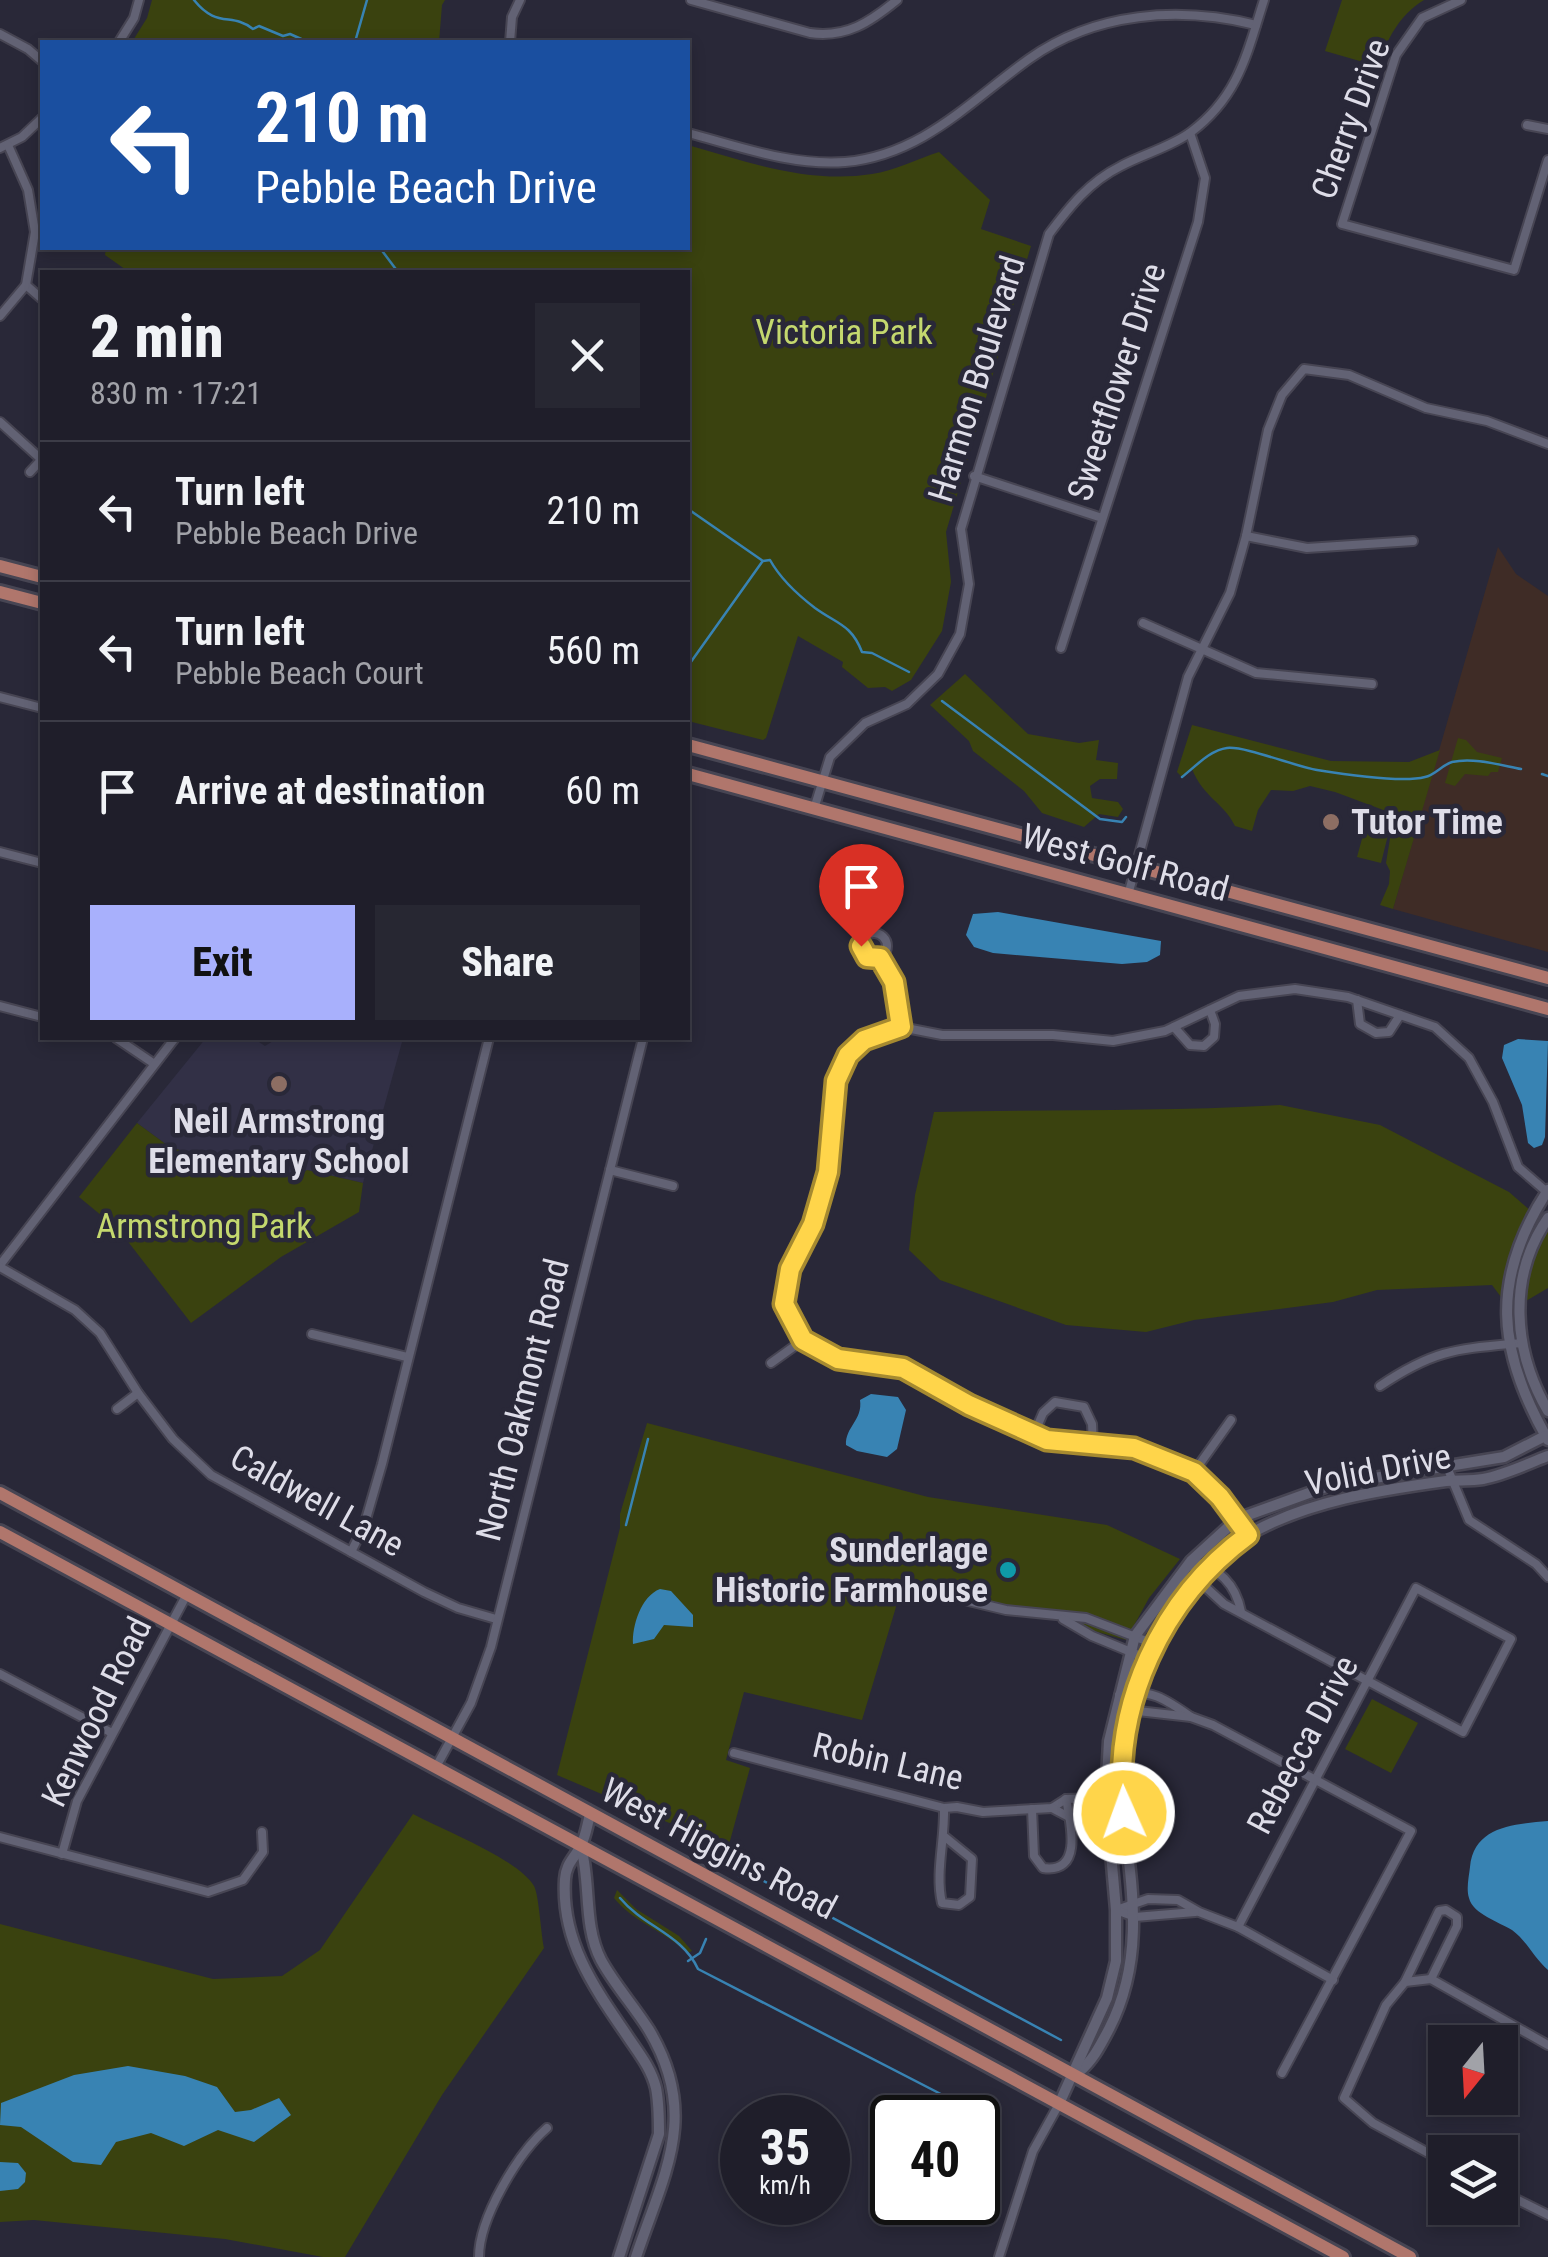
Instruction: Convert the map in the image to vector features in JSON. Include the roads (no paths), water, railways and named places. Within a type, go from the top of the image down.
[{"type":"main road","points":[[0,566],[40,576]]},
{"type":"main road","points":[[0,592],[40,602]]},
{"type":"main road","name":"West Golf Road","points":[[690,745],[1548,978]]},
{"type":"main road","name":"West Golf Road","points":[[690,775],[1548,1008]]},
{"type":"main road","name":"West Higgins Road","points":[[0,1494],[1410,2257]]},
{"type":"main road","name":"West Higgins Road","points":[[0,1532],[1343,2257]]},
{"type":"street","points":[[120,40],[140,0]]},
{"type":"street","points":[[510,40],[512,17],[520,0]]},
{"type":"street","points":[[691,0],[810,33],[827,34],[860,27],[898,0]]},
{"type":"street","name":"Harmon Boulevard","points":[[814,810],[830,756],[865,723],[907,704],[938,674],[960,634],[969,584],[961,529],[1049,234],[1078,195],[1118,167],[1190,134],[1221,102],[1244,67],[1264,0]]},
{"type":"street","name":"Cherry Drive","points":[[1461,0],[1422,18],[1396,55],[1342,224],[1514,270],[1548,160]]},
{"type":"street","points":[[690,133],[796,160],[864,159],[898,150],[928,136],[1040,52],[1105,24],[1172,13],[1256,26]]},
{"type":"street","points":[[0,34],[40,59]]},
{"type":"street","points":[[0,316],[26,285],[34,232],[28,190],[4,147],[40,120]]},
{"type":"street","points":[[1527,126],[1548,129]]},
{"type":"street","name":"Sweetflower Drive","points":[[1061,648],[1198,222],[1206,178],[1190,134]]},
{"type":"street","points":[[26,285],[40,297]]},
{"type":"street","points":[[1128,895],[1188,677],[1230,593],[1268,430],[1282,395],[1304,369],[1349,375],[1426,408],[1487,420],[1548,444]]},
{"type":"street","points":[[0,422],[40,458]]},
{"type":"street","points":[[30,472],[40,462]]},
{"type":"street","points":[[974,476],[1102,518]]},
{"type":"street","points":[[1246,536],[1307,548],[1413,541]]},
{"type":"street","points":[[1143,622],[1256,673],[1372,684]]},
{"type":"street","points":[[0,697],[40,707]]},
{"type":"street","points":[[0,852],[40,862]]},
{"type":"street","points":[[880,958],[894,982],[901,1027]]},
{"type":"street","points":[[1248,1535],[1194,1472],[1134,1448],[1047,1440],[969,1405],[903,1368],[838,1359],[803,1340],[784,1304],[790,1269],[813,1224],[828,1172],[836,1081],[848,1055],[864,1040],[901,1027],[942,1035],[1053,1035],[1113,1041],[1174,1027],[1239,996],[1295,989],[1357,1000],[1435,1027],[1469,1058],[1493,1102],[1518,1167],[1548,1192],[1512,1268],[1508,1344],[1514,1369],[1547,1438]]},
{"type":"street","points":[[1357,1000],[1360,1024],[1376,1032],[1389,1032],[1400,1015]]},
{"type":"street","points":[[0,1006],[40,1016]]},
{"type":"street","points":[[1174,1027],[1190,1045],[1204,1046],[1214,1037],[1210,1010]]},
{"type":"street","points":[[119,1040],[153,1063]]},
{"type":"street","points":[[0,1266],[173,1040]]},
{"type":"street","points":[[351,1552],[364,1526],[382,1464],[487,1040]]},
{"type":"street","name":"North Oakmont Road","points":[[435,1768],[479,1686],[642,1040]]},
{"type":"street","points":[[610,1170],[673,1186]]},
{"type":"street","points":[[1548,1218],[1524,1263],[1519,1286],[1521,1343],[1535,1388],[1548,1411]]},
{"type":"street","name":"Caldwell Lane","points":[[0,1266],[75,1310],[100,1334],[172,1438],[211,1474],[458,1608],[496,1619]]},
{"type":"street","points":[[312,1334],[407,1357]]},
{"type":"street","points":[[771,1363],[803,1340]]},
{"type":"street","points":[[1380,1386],[1417,1361],[1436,1355],[1521,1343]]},
{"type":"street","points":[[117,1409],[138,1392]]},
{"type":"street","points":[[1034,1434],[1043,1413],[1055,1402],[1084,1407],[1092,1424],[1093,1444]]},
{"type":"street","points":[[1194,1472],[1231,1420]]},
{"type":"street","name":"Volid Drive","points":[[1074,2076],[1108,1998],[1116,1961],[1116,1910],[1106,1796],[1108,1741],[1118,1695],[1136,1636],[1191,1561],[1237,1519],[1331,1485],[1504,1457],[1547,1438]]},
{"type":"street","name":"Volid Drive","points":[[1074,2076],[1092,2061],[1124,1994],[1132,1961],[1136,1918],[1122,1796],[1121,1748],[1148,1659],[1172,1612],[1213,1566],[1248,1535],[1293,1514],[1341,1500],[1452,1480],[1484,1479],[1548,1456]]},
{"type":"street","points":[[1447,1467],[1469,1520],[1536,1564],[1548,1577]]},
{"type":"street","points":[[1191,1561],[1213,1566],[1238,1594],[1242,1612]]},
{"type":"street","points":[[1191,1561],[1199,1581],[1224,1604],[1367,1680]]},
{"type":"street","points":[[910,1587],[1006,1610],[1086,1618],[1154,1644]]},
{"type":"street","name":"Rebecca Drive","points":[[1238,1927],[1367,1680],[1416,1588],[1511,1638],[1463,1732],[1367,1680]]},
{"type":"street","name":"Kenwood Road","points":[[62,1854],[77,1801],[186,1596]]},
{"type":"street","points":[[1059,1617],[1148,1659]]},
{"type":"street","points":[[0,1674],[112,1733]]},
{"type":"street","points":[[1192,1717],[1130,1710],[1118,1695],[1137,1690],[1167,1700],[1192,1717],[1411,1832],[1282,2074]]},
{"type":"street","name":"Robin Lane","points":[[734,1753],[944,1808],[983,1812],[1052,1808],[1066,1799],[1122,1796]]},
{"type":"street","points":[[1032,1809],[1034,1856],[1043,1868],[1056,1870],[1066,1866],[1070,1856],[1066,1799]]},
{"type":"street","points":[[944,1808],[938,1886],[942,1903],[959,1905],[970,1897],[972,1859],[944,1837]]},
{"type":"street","points":[[1052,1808],[1069,1817],[1124,1813]]},
{"type":"street","points":[[590,1815],[581,1847],[568,1862],[565,1879],[567,1917],[575,1952],[596,1991],[648,2067],[656,2088],[659,2115],[659,2134],[619,2257]]},
{"type":"street","points":[[0,1837],[208,1892],[243,1880],[263,1852],[262,1832]]},
{"type":"street","points":[[581,1847],[587,1870],[590,1930],[601,1961],[650,2033],[664,2060],[675,2101],[675,2140],[636,2257]]},
{"type":"street","points":[[1116,1910],[1134,1901],[1178,1900],[1238,1927],[1333,1980]]},
{"type":"street","points":[[1116,1910],[1136,1918],[1198,1912]]},
{"type":"street","points":[[1428,2153],[1373,2123],[1344,2098],[1386,2006],[1405,1982],[1439,1911],[1446,1910],[1457,1917],[1457,1926],[1432,1979]]},
{"type":"street","points":[[1405,1982],[1432,1979],[1548,2045]]},
{"type":"street","points":[[999,2257],[1034,2151],[1074,2076]]},
{"type":"street","points":[[479,2257],[492,2208],[518,2160],[547,2128]]},
{"type":"street","points":[[1518,2200],[1548,2215]]},
{"type":"water","points":[[998,912],[1161,941],[1160,955],[1147,962],[1122,964],[993,953],[974,947],[966,935],[973,914]]},
{"type":"water","points":[[1518,1039],[1548,1041],[1545,1137],[1542,1145],[1534,1148],[1528,1143],[1522,1105],[1502,1058],[1504,1045]]},
{"type":"water","points":[[871,1394],[898,1397],[906,1410],[897,1449],[887,1457],[846,1445],[860,1400]]},
{"type":"water","points":[[660,1589],[671,1591],[693,1615],[693,1627],[664,1625],[654,1639],[633,1644],[639,1612]]},
{"type":"water","points":[[1548,1821],[1548,1970],[1517,1934],[1471,1904],[1468,1887],[1473,1853],[1487,1835],[1509,1826]]},
{"type":"water","points":[[128,2066],[185,2076],[217,2087],[235,2112],[279,2098],[291,2115],[254,2142],[218,2130],[184,2146],[151,2133],[116,2142],[101,2165],[73,2162],[21,2127],[0,2125],[1,2103],[74,2075]]},
{"type":"water","points":[[0,2162],[18,2163],[26,2173],[25,2182],[18,2189],[0,2191]]},
{"type":"waterway","points":[[194,0],[217,17],[304,40]]},
{"type":"waterway","points":[[356,40],[367,0]]},
{"type":"waterway","points":[[382,250],[396,270]]},
{"type":"waterway","points":[[690,510],[763,561],[770,560],[802,598],[848,630],[862,652],[909,672]]},
{"type":"waterway","points":[[690,663],[762,562]]},
{"type":"waterway","points":[[942,701],[1100,819],[1122,822],[1126,817]]},
{"type":"waterway","points":[[1182,777],[1209,755],[1227,748],[1356,776],[1415,779],[1460,761],[1521,769]]},
{"type":"waterway","points":[[1542,774],[1548,776]]},
{"type":"waterway","points":[[626,1525],[648,1439]]},
{"type":"waterway","points":[[739,1876],[745,1871],[1061,2040]]},
{"type":"waterway","points":[[620,1898],[682,1947],[698,1969],[943,2095]]},
{"type":"waterway","points":[[688,1961],[700,1953],[706,1939]]},
{"type":"place","name":"Tutor Time","points":[[1331,822]]},
{"type":"place","name":"Neil Armstrong Elementary School","points":[[279,1084]]},
{"type":"place","name":"Sunderlage Historic Farmhouse","points":[[1008,1570]]},
{"type":"park label","name":"Victoria Park","points":[[844,332]]},
{"type":"park label","name":"Armstrong Park","points":[[204,1226]]}]
